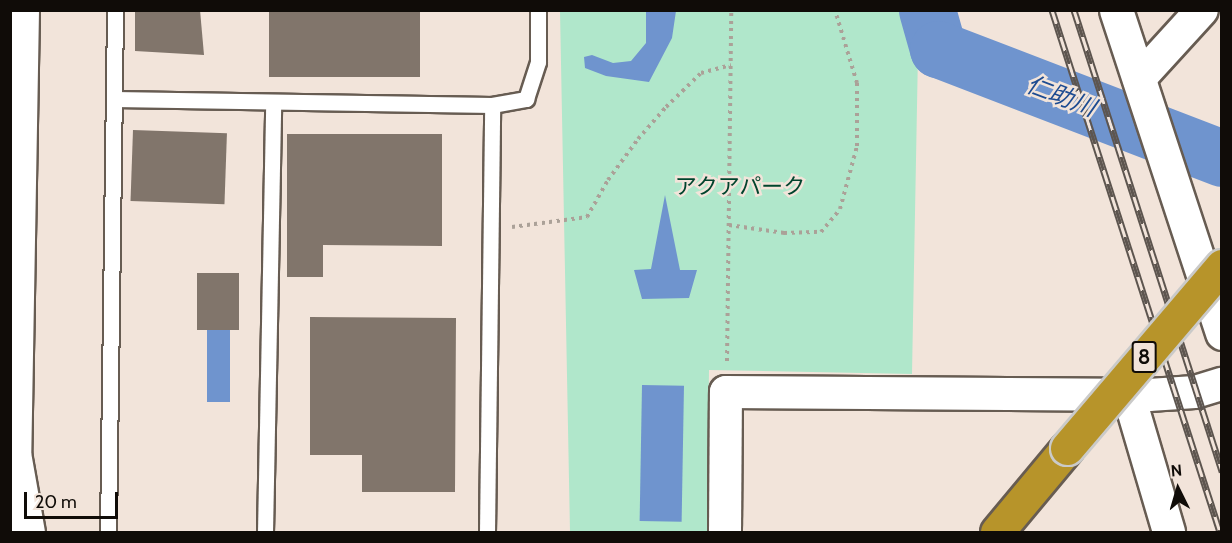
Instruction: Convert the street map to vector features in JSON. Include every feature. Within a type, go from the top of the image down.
[{"type":"highway","name":"8","points":[[997,532],[1221,266]]},
{"type":"street","points":[[22,10],[14,453],[28,532]]},
{"type":"street","points":[[1116,10],[1221,333]]},
{"type":"street","points":[[1139,79],[1202,10]]},
{"type":"street","points":[[725,532],[726,392],[1129,396],[1195,392],[1221,384]]},
{"type":"street","points":[[1129,396],[1169,532]]},
{"type":"lane","points":[[108,532],[115,10]]},
{"type":"lane","points":[[114,99],[492,105],[526,99],[538,62],[538,10]]},
{"type":"lane","points":[[265,532],[273,102]]},
{"type":"lane","points":[[488,532],[492,105]]},
{"type":"path","points":[[726,392],[731,10]]},
{"type":"path","points":[[729,225],[784,233],[821,232],[840,209],[857,146],[857,83],[835,10]]},
{"type":"path","points":[[491,230],[587,217],[608,180],[638,139],[666,108],[701,72],[730,65]]},
{"type":"green space","name":"アクアパーク","points":[[560,11],[905,11],[918,53],[912,374],[709,370],[707,532],[570,532]]},
{"type":"water","points":[[646,11],[676,11],[672,38],[649,82],[606,76],[585,68],[584,57],[592,55],[613,63],[631,61],[646,43]]},
{"type":"water","points":[[665,195],[680,270],[697,270],[689,298],[642,299],[634,270],[651,269]]},
{"type":"water","points":[[207,330],[230,330],[230,402],[207,402]]},
{"type":"water","points":[[642,385],[684,386],[682,522],[640,521]]},
{"type":"building","points":[[135,10],[200,10],[204,55],[135,51]]},
{"type":"building","points":[[269,10],[420,10],[420,77],[269,77]]},
{"type":"building","points":[[133,130],[227,133],[224,204],[131,201]]},
{"type":"building","points":[[287,134],[442,134],[442,246],[323,245],[323,277],[287,277]]},
{"type":"building","points":[[197,273],[239,273],[239,330],[197,330]]},
{"type":"building","points":[[310,317],[456,318],[455,492],[362,492],[362,455],[310,455]]},
{"type":"waterway","name":"仁助川","points":[[927,10],[938,49],[1222,158]]},
{"type":"railway","points":[[1052,10],[1220,532]]},
{"type":"railway","points":[[1074,10],[1222,472]]}]
